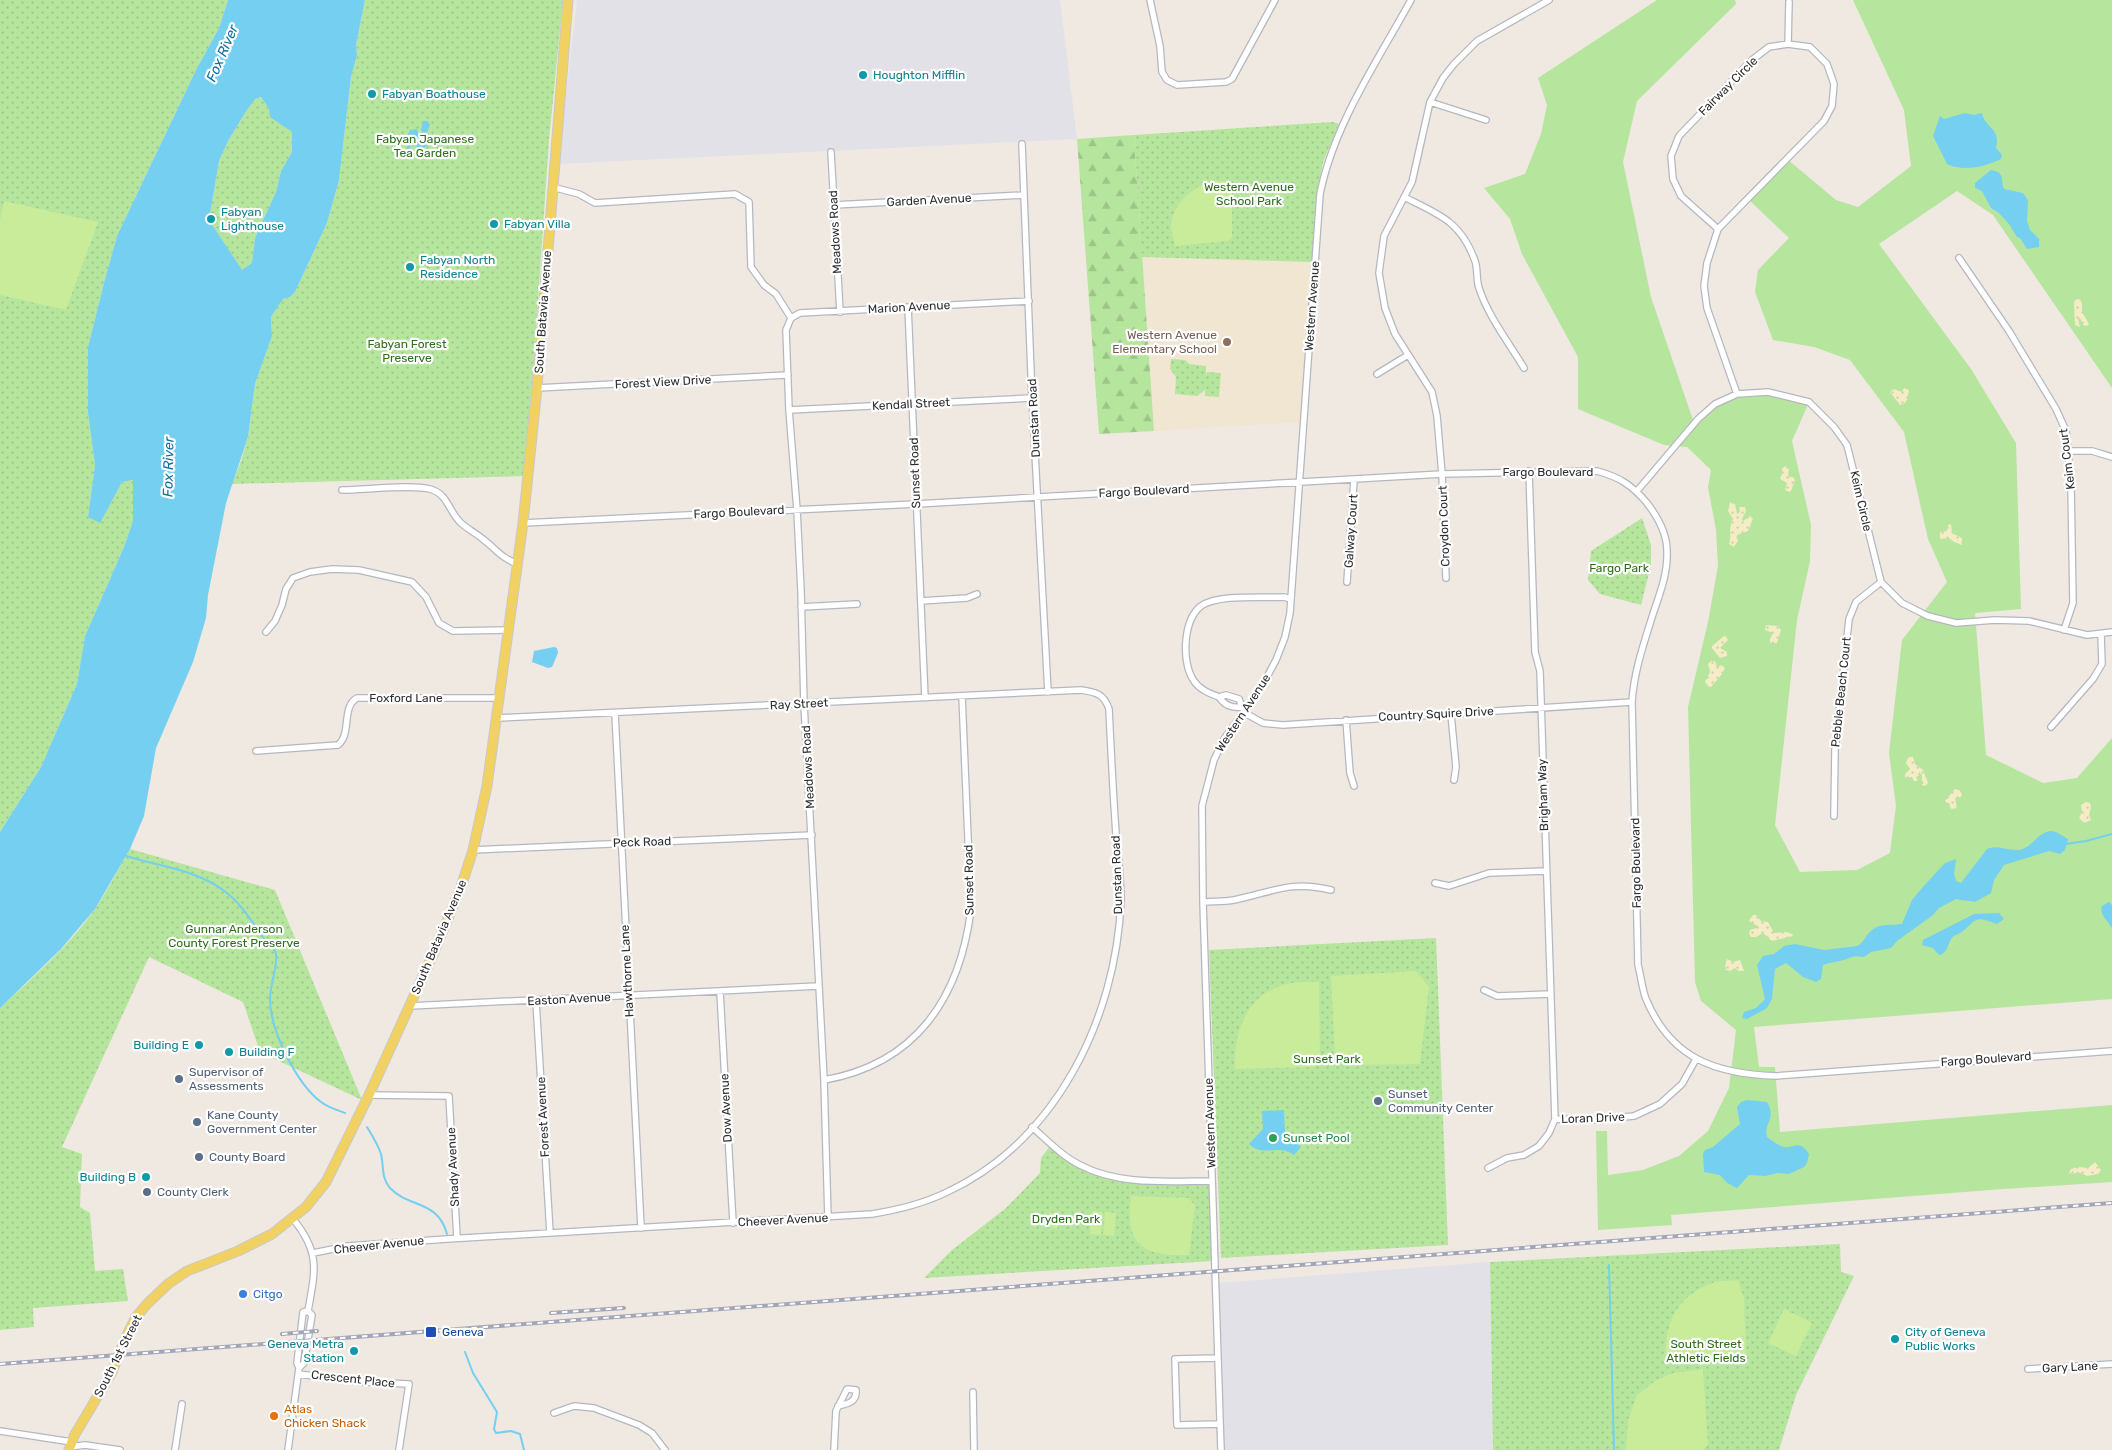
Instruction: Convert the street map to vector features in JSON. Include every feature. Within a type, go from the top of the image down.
[{"type":"main road","name":"South Batavia Avenue","points":[[238,1251],[264,1239],[293,1219],[306,1207],[326,1182],[410,1006],[446,924],[473,850],[487,786],[523,523],[537,388],[568,0]]},
{"type":"main road","name":"South 1st Street","points":[[71,1444],[112,1372],[136,1317],[147,1304],[177,1277],[238,1251]]},
{"type":"street","points":[[1150,0],[1160,46],[1162,72],[1168,80],[1177,84],[1226,82],[1232,79],[1275,0]]},
{"type":"street","name":"Western Avenue","points":[[1221,1450],[1201,821],[1207,780],[1214,760],[1224,739],[1262,686],[1276,660],[1285,637],[1291,599],[1320,194],[1326,165],[1342,125],[1411,0]]},
{"type":"street","name":"Croydon Court","points":[[1446,578],[1442,474],[1437,416],[1432,392],[1395,334],[1385,308],[1379,273],[1384,236],[1412,182],[1430,102],[1444,78],[1466,51],[1485,36],[1550,0]]},
{"type":"street","points":[[1788,44],[1789,2]]},
{"type":"street","name":"Fairway Circle","points":[[1718,229],[1681,196],[1673,178],[1671,156],[1679,136],[1752,60],[1769,47],[1788,44],[1810,47],[1827,64],[1834,84],[1832,106],[1824,121],[1718,229],[1707,263],[1704,286],[1708,308],[1736,394]]},
{"type":"street","points":[[1430,102],[1486,120]]},
{"type":"street","name":"Dunstan Road","points":[[1022,144],[1032,398],[1048,692]]},
{"type":"street","name":"Meadows Road","points":[[831,152],[840,312]]},
{"type":"street","points":[[552,187],[579,194],[595,203],[735,194],[749,202],[751,267],[764,285],[776,294],[791,318]]},
{"type":"street","name":"Garden Avenue","points":[[834,205],[1024,195]]},
{"type":"street","points":[[1404,197],[1444,216],[1465,237],[1476,263],[1479,287],[1491,313],[1524,368]]},
{"type":"street","name":"Keim Court","points":[[1959,258],[2009,331],[2056,409],[2066,432],[2071,485],[2072,603],[2064,630]]},
{"type":"street","name":"Marion Avenue","points":[[791,318],[800,313],[1029,301]]},
{"type":"street","name":"Sunset Road","points":[[908,307],[926,698]]},
{"type":"street","name":"Meadows Road","points":[[791,318],[786,330],[789,410],[797,510],[804,704],[824,1080],[828,1218]]},
{"type":"street","points":[[1377,374],[1408,355]]},
{"type":"street","name":"Forest View Drive","points":[[537,388],[788,375]]},
{"type":"street","name":"Keim Circle","points":[[1637,491],[1698,419],[1714,404],[1736,394],[1768,392],[1809,402],[1834,427],[1847,445],[1881,582]]},
{"type":"street","name":"Kendall Street","points":[[789,410],[1032,398]]},
{"type":"street","points":[[2068,451],[2092,450],[2112,456]]},
{"type":"street","name":"Brigham Way","points":[[1529,471],[1535,652],[1540,671],[1545,871],[1555,1119]]},
{"type":"street","name":"Fargo Boulevard","points":[[523,523],[916,504],[1442,474],[1597,471],[1616,476],[1637,491],[1656,515],[1663,532],[1667,557],[1665,578],[1633,682],[1632,702],[1638,965],[1646,998],[1666,1032],[1696,1059],[1727,1071],[1745,1075],[1776,1076],[2112,1051]]},
{"type":"street","name":"Galway Court","points":[[1347,582],[1354,480]]},
{"type":"street","points":[[342,490],[430,489],[443,495],[452,512],[470,530],[502,557],[518,564]]},
{"type":"street","points":[[266,632],[275,622],[286,589],[293,578],[310,572],[332,569],[359,570],[412,582],[426,597],[439,623],[452,631],[508,630]]},
{"type":"street","points":[[1881,582],[1902,603],[1938,618],[1956,623],[2029,620],[2087,635],[2112,632]]},
{"type":"street","name":"Pebble Beach Court","points":[[1834,816],[1835,750],[1849,619],[1856,602],[1881,582]]},
{"type":"street","points":[[921,601],[967,598],[977,594]]},
{"type":"street","points":[[1219,697],[1203,691],[1193,680],[1187,661],[1186,645],[1186,636],[1191,618],[1201,607],[1215,600],[1284,597],[1291,599]]},
{"type":"street","points":[[801,607],[858,604]]},
{"type":"street","points":[[2051,727],[2093,679],[2102,664],[2101,634]]},
{"type":"street","name":"Ray Street","points":[[497,718],[1081,690],[1100,694]]},
{"type":"street","name":"Dunstan Road","points":[[1032,1127],[1060,1094],[1078,1064],[1093,1032],[1105,997],[1116,954],[1121,899],[1109,709],[1106,701],[1100,694]]},
{"type":"street","name":"Sunset Road","points":[[824,1080],[845,1077],[868,1069],[893,1056],[916,1036],[935,1013],[948,991],[960,962],[968,935],[971,909],[962,696]]},
{"type":"street","name":"Foxford Lane","points":[[256,751],[338,744],[344,738],[350,706],[357,698],[500,698]]},
{"type":"street","name":"Country Squire Drive","points":[[1243,712],[1263,723],[1283,724],[1632,702]]},
{"type":"street","name":"Hawthorne Lane","points":[[615,713],[620,843],[641,1228]]},
{"type":"street","points":[[1452,714],[1456,767],[1454,780]]},
{"type":"street","points":[[1346,720],[1350,773],[1354,786]]},
{"type":"street","name":"Peck Road","points":[[473,850],[812,835]]},
{"type":"street","points":[[1435,883],[1449,886],[1489,873],[1545,871]]},
{"type":"street","points":[[1203,902],[1233,900],[1283,886],[1313,885],[1331,890]]},
{"type":"street","name":"Easton Avenue","points":[[410,1006],[818,986]]},
{"type":"street","points":[[1484,990],[1497,996],[1550,994]]},
{"type":"street","name":"Dow Avenue","points":[[720,992],[733,1223]]},
{"type":"street","name":"Forest Avenue","points":[[536,1001],[550,1233]]},
{"type":"street","name":"Loran Drive","points":[[1555,1119],[1593,1120],[1634,1116],[1660,1104],[1675,1091],[1682,1084],[1696,1059]]},
{"type":"street","name":"Shady Avenue","points":[[369,1095],[449,1096],[457,1238]]},
{"type":"street","points":[[1488,1168],[1507,1158],[1524,1155],[1539,1146],[1549,1133],[1555,1119]]},
{"type":"street","points":[[1032,1127],[1062,1153],[1080,1165],[1100,1173],[1137,1180],[1212,1181]]},
{"type":"street","name":"Cheever Avenue","points":[[313,1253],[348,1246],[457,1238],[828,1218],[896,1210],[944,1194],[970,1180],[1016,1145],[1032,1127]]},
{"type":"street","points":[[288,1450],[299,1370],[304,1363],[311,1326],[312,1315],[308,1311],[315,1270],[313,1253],[303,1232],[293,1219]]},
{"type":"street","points":[[1218,1358],[1175,1359],[1176,1397],[1177,1425],[1220,1424]]},
{"type":"street","name":"Gary Lane","points":[[2028,1369],[2112,1364]]},
{"type":"street","name":"Crescent Place","points":[[299,1370],[365,1382],[409,1384],[399,1450]]},
{"type":"street","points":[[834,1450],[836,1411],[838,1406],[847,1389],[856,1390],[855,1398],[848,1404],[838,1406]]},
{"type":"street","points":[[973,1392],[974,1450]]},
{"type":"street","points":[[175,1450],[182,1404]]},
{"type":"street","points":[[554,1413],[574,1406],[594,1408],[639,1425],[652,1433],[665,1450]]},
{"type":"street","points":[[0,1431],[71,1444],[120,1450]]},
{"type":"street","points":[[71,1444],[85,1445]]},
{"type":"shaded area","points":[[577,0],[1060,0],[1077,139],[558,164]]},
{"type":"shaded area","name":"Western Avenue Elementary School","points":[[1333,122],[1339,124],[1323,162],[1316,199],[1302,422],[1154,431],[1134,135]]},
{"type":"shaded area","points":[[1490,1262],[1493,1450],[1223,1450],[1219,1283]]},
{"type":"green space","points":[[0,0],[228,0],[219,28],[196,70],[117,236],[88,347],[88,413],[95,465],[88,517],[100,522],[122,482],[133,480],[133,521],[124,547],[85,636],[77,684],[41,767],[0,832]]},
{"type":"green space","name":"Fabyan Forest Preserve","points":[[365,0],[563,0],[549,140],[526,476],[232,484],[248,437],[255,384],[272,336],[271,317],[283,299],[290,297],[295,292],[327,223],[339,180],[351,77],[357,55],[356,45]]},
{"type":"green space","points":[[1657,0],[1735,0],[1736,4],[1637,101],[1623,162],[1651,297],[1694,423],[1714,404],[1736,394],[1773,394],[1809,402],[1792,441],[1811,525],[1810,561],[1797,620],[1775,825],[1800,872],[1857,870],[1890,853],[1896,806],[1889,753],[1902,640],[1947,582],[1928,539],[1904,432],[1850,360],[1814,347],[1773,340],[1755,292],[1758,270],[1789,238],[1748,199],[1787,159],[1836,200],[1858,207],[1911,166],[1904,110],[1853,0],[2112,0],[2112,388],[1993,215],[1957,191],[1879,244],[1971,369],[2016,443],[2021,609],[1975,613],[1986,755],[2043,783],[2077,778],[2112,738],[2112,999],[1754,1027],[1759,1067],[1775,1067],[1780,1132],[2112,1105],[2112,1182],[1671,1215],[1672,1225],[1598,1230],[1596,1131],[1607,1131],[1608,1175],[1643,1170],[1679,1156],[1708,1131],[1729,1088],[1736,1030],[1701,1001],[1695,982],[1688,707],[1708,622],[1718,566],[1716,530],[1708,487],[1711,470],[1687,447],[1664,445],[1578,409],[1578,357],[1522,254],[1510,219],[1484,188],[1525,174],[1541,134],[1547,105],[1538,78]]},
{"type":"green space","points":[[261,97],[269,109],[271,117],[292,132],[292,152],[281,171],[276,192],[255,238],[252,263],[242,271],[209,220],[219,161],[228,141],[245,113],[255,99]]},
{"type":"green space","name":"Western Avenue School Park","points":[[1333,122],[1339,124],[1323,162],[1316,199],[1312,262],[1142,257],[1134,135]]},
{"type":"green space","points":[[1134,135],[1154,431],[1099,434],[1077,139]]},
{"type":"green space","points":[[1212,181],[1232,182],[1232,237],[1228,241],[1175,246],[1171,226],[1175,210],[1191,192]]},
{"type":"green space","points":[[4,201],[98,222],[66,310],[0,295],[0,220]]},
{"type":"green space","points":[[1171,359],[1185,360],[1189,364],[1206,366],[1206,376],[1207,372],[1221,373],[1219,397],[1205,396],[1205,390],[1197,396],[1175,394],[1176,377],[1170,369]]},
{"type":"green space","name":"Fargo Park","points":[[1642,518],[1651,545],[1651,565],[1641,605],[1600,594],[1588,580],[1591,551]]},
{"type":"green space","name":"Gunnar Anderson County Forest Preserve","points":[[130,849],[275,890],[362,1100],[260,1052],[243,1002],[149,957],[62,1147],[82,1154],[80,1207],[90,1213],[95,1271],[123,1269],[128,1301],[33,1308],[34,1327],[0,1330],[0,1008],[50,961],[85,923],[100,902]]},
{"type":"green space","name":"Sunset Park","points":[[1436,938],[1448,1245],[1221,1258],[1209,950]]},
{"type":"green space","points":[[1416,971],[1429,987],[1420,1064],[1346,1065],[1335,1060],[1331,976]]},
{"type":"green space","points":[[1319,982],[1320,1062],[1314,1067],[1235,1069],[1236,1042],[1244,1018],[1251,1007],[1270,990],[1287,984]]},
{"type":"green space","name":"Dryden Park","points":[[1050,1146],[1073,1165],[1091,1174],[1106,1178],[1141,1183],[1209,1183],[1213,1261],[924,1278],[952,1250],[1006,1208],[1040,1173],[1041,1158]]},
{"type":"green space","points":[[1131,1196],[1189,1198],[1195,1206],[1189,1255],[1160,1254],[1140,1245],[1134,1237],[1131,1226]]},
{"type":"green space","points":[[1092,1211],[1103,1212],[1101,1235],[1090,1234]]},
{"type":"green space","points":[[1050,1212],[1061,1215],[1057,1229],[1046,1225]]},
{"type":"green space","points":[[1105,1212],[1116,1213],[1114,1236],[1103,1235]]},
{"type":"green space","name":"South Street Athletic Fields","points":[[1840,1244],[1841,1272],[1854,1276],[1796,1395],[1779,1450],[1493,1450],[1490,1262]]},
{"type":"green space","points":[[1738,1280],[1744,1299],[1746,1355],[1742,1360],[1666,1363],[1667,1336],[1670,1324],[1682,1303],[1690,1295],[1715,1282]]},
{"type":"green space","points":[[1784,1309],[1812,1323],[1796,1356],[1768,1343]]},
{"type":"green space","points":[[1703,1369],[1708,1444],[1704,1450],[1626,1450],[1628,1421],[1637,1395],[1655,1381],[1673,1373]]},
{"type":"sand","points":[[2079,299],[2082,302],[2082,312],[2089,324],[2087,326],[2083,325],[2080,318],[2078,319],[2080,327],[2075,325],[2074,303],[2075,300]]},
{"type":"sand","points":[[1904,388],[1909,390],[1907,400],[1904,404],[1900,405],[1890,392],[1894,389],[1902,392]]},
{"type":"sand","points":[[1785,466],[1789,469],[1788,477],[1793,477],[1795,480],[1789,492],[1785,490],[1787,483],[1780,479],[1782,469]]},
{"type":"sand","points":[[1730,502],[1735,504],[1737,514],[1740,512],[1739,507],[1745,507],[1746,511],[1742,519],[1743,521],[1750,516],[1753,519],[1748,531],[1737,535],[1738,541],[1734,547],[1729,544],[1733,519],[1728,511]]},
{"type":"sand","points":[[1951,524],[1952,533],[1962,538],[1962,545],[1949,538],[1940,539],[1940,532],[1947,531],[1948,525]]},
{"type":"sand","points":[[1766,625],[1778,626],[1781,630],[1777,643],[1770,643],[1773,633],[1765,630]]},
{"type":"sand","points":[[1724,636],[1728,640],[1720,648],[1727,652],[1727,656],[1720,658],[1712,646]]},
{"type":"sand","points":[[1711,661],[1715,661],[1717,668],[1721,665],[1725,668],[1711,687],[1705,682],[1710,672],[1708,664]]},
{"type":"sand","points":[[1908,757],[1913,757],[1915,764],[1923,770],[1928,783],[1925,786],[1922,785],[1922,775],[1919,772],[1917,781],[1914,781],[1912,777],[1905,778],[1905,774],[1910,769],[1906,763]]},
{"type":"sand","points":[[1955,789],[1959,790],[1962,794],[1961,797],[1955,798],[1957,808],[1951,809],[1949,803],[1945,801]]},
{"type":"sand","points":[[2086,802],[2090,803],[2089,815],[2091,820],[2084,823],[2079,818],[2082,812],[2081,805]]},
{"type":"sand","points":[[1753,915],[1756,915],[1761,921],[1768,922],[1774,933],[1786,932],[1793,936],[1772,941],[1763,933],[1756,937],[1751,937],[1749,934],[1750,930],[1759,927],[1749,921]]},
{"type":"sand","points":[[1727,959],[1733,962],[1740,960],[1744,971],[1739,971],[1735,968],[1730,971],[1726,970]]},
{"type":"sand","points":[[2095,1162],[2101,1170],[2098,1174],[2087,1176],[2078,1172],[2069,1173],[2071,1169],[2079,1167],[2088,1168]]},
{"type":"water","name":"Fox River","points":[[228,0],[365,0],[356,45],[357,55],[351,77],[339,180],[327,223],[295,292],[290,297],[283,299],[271,317],[272,336],[255,384],[248,437],[226,503],[208,595],[206,618],[193,662],[156,748],[144,816],[130,849],[95,909],[61,949],[0,1008],[0,832],[41,767],[77,684],[85,636],[124,547],[133,521],[133,480],[122,482],[100,523],[88,517],[95,465],[88,413],[88,347],[117,236],[196,70],[219,28]],"holes":[[[261,97],[269,109],[270,117],[292,132],[292,152],[281,171],[276,192],[255,238],[252,263],[242,270],[209,220],[219,161],[228,141],[255,99]]]},
{"type":"water","points":[[1965,113],[1974,115],[1982,113],[1986,122],[1995,132],[1996,148],[2002,155],[2001,159],[1974,168],[1960,168],[1947,164],[1933,136],[1940,116],[1944,119]]},
{"type":"water","points":[[423,121],[427,121],[430,124],[427,133],[433,138],[433,142],[423,148],[411,145],[409,153],[412,158],[408,157],[405,153],[409,143],[407,137],[410,130],[417,129],[420,141],[426,141],[421,130]]},
{"type":"water","points":[[1991,170],[2001,174],[2004,189],[2023,193],[2028,200],[2027,221],[2030,230],[2039,239],[2039,247],[2027,249],[2009,224],[1999,213],[1991,208],[1982,191],[1975,188],[1975,183]]},
{"type":"water","points":[[557,648],[558,653],[552,667],[548,668],[532,662],[534,651]]},
{"type":"water","points":[[2050,831],[2056,832],[2068,839],[2065,850],[2060,854],[2049,851],[2004,865],[1994,880],[1991,893],[1975,902],[1956,899],[1939,908],[1933,915],[1897,941],[1891,948],[1871,952],[1864,957],[1858,956],[1823,965],[1821,979],[1816,982],[1803,977],[1786,963],[1775,969],[1772,999],[1767,1008],[1747,1019],[1742,1018],[1744,1012],[1756,1008],[1765,999],[1757,965],[1763,956],[1774,954],[1784,946],[1795,944],[1824,950],[1857,946],[1876,928],[1884,925],[1902,924],[1912,900],[1945,863],[1956,859],[1954,874],[1956,881],[1961,883],[1987,849],[1995,847],[2019,850],[2028,846],[2042,834]]},
{"type":"water","points":[[2109,902],[2112,905],[2112,928],[2104,918],[2101,909],[2102,906]]},
{"type":"water","points":[[1999,913],[2004,919],[1997,924],[1980,919],[1974,921],[1950,940],[1941,955],[1933,948],[1922,945],[1923,940],[1974,914]]},
{"type":"water","points":[[1747,1100],[1767,1102],[1771,1113],[1766,1132],[1767,1137],[1781,1146],[1802,1146],[1809,1154],[1804,1167],[1789,1174],[1749,1175],[1737,1188],[1727,1183],[1720,1175],[1704,1172],[1703,1154],[1705,1150],[1713,1147],[1740,1124],[1737,1107],[1741,1102]]},
{"type":"water","name":"Sunset Pool","points":[[1284,1110],[1285,1132],[1301,1147],[1294,1155],[1283,1150],[1260,1150],[1249,1144],[1263,1129],[1262,1111]]},
{"type":"waterway","points":[[2066,844],[2112,834]]},
{"type":"waterway","points":[[123,855],[200,877],[223,890],[240,906],[276,954],[276,964],[270,993],[271,1012],[274,1026],[286,1055],[302,1082],[321,1102],[345,1113]]},
{"type":"waterway","points":[[367,1127],[380,1151],[387,1184],[406,1199],[437,1215],[443,1223],[447,1234]]},
{"type":"waterway","points":[[1609,1265],[1614,1450]]},
{"type":"waterway","points":[[465,1352],[473,1373],[497,1412],[494,1429],[496,1433],[511,1431],[520,1434],[524,1450]]},
{"type":"railway","points":[[0,1364],[2112,1203]]},
{"type":"railway","points":[[551,1313],[624,1308]]},
{"type":"railway","points":[[282,1334],[317,1331]]},
{"type":"place","name":"Houghton Mifflin","points":[[863,75]]},
{"type":"place","name":"Fabyan Boathouse","points":[[372,94]]},
{"type":"place","name":"Fabyan Lighthouse","points":[[211,219]]},
{"type":"place","name":"Fabyan Villa","points":[[494,224]]},
{"type":"place","name":"Fabyan North Residence","points":[[410,267]]},
{"type":"place","name":"Western Avenue Elementary School","points":[[1227,342]]},
{"type":"place","name":"Building E","points":[[199,1045]]},
{"type":"place","name":"Building F","points":[[229,1052]]},
{"type":"place","name":"Supervisor of Assessments","points":[[179,1079]]},
{"type":"place","name":"Sunset Community Center","points":[[1378,1101]]},
{"type":"place","name":"Kane County Government Center","points":[[197,1122]]},
{"type":"place","name":"Sunset Pool","points":[[1273,1138]]},
{"type":"place","name":"County Board","points":[[199,1157]]},
{"type":"place","name":"Building B","points":[[146,1177]]},
{"type":"place","name":"County Clerk","points":[[147,1192]]},
{"type":"place","name":"Citgo","points":[[243,1294]]},
{"type":"place","name":"Geneva","points":[[431,1332]]},
{"type":"place","name":"City of Geneva Public Works","points":[[1895,1339]]},
{"type":"place","name":"Geneva Metra Station","points":[[354,1351]]},
{"type":"place","name":"Atlas Chicken Shack","points":[[274,1416]]},
{"type":"park label","name":"Fabyan Japanese Tea Garden","points":[[425,146]]}]
